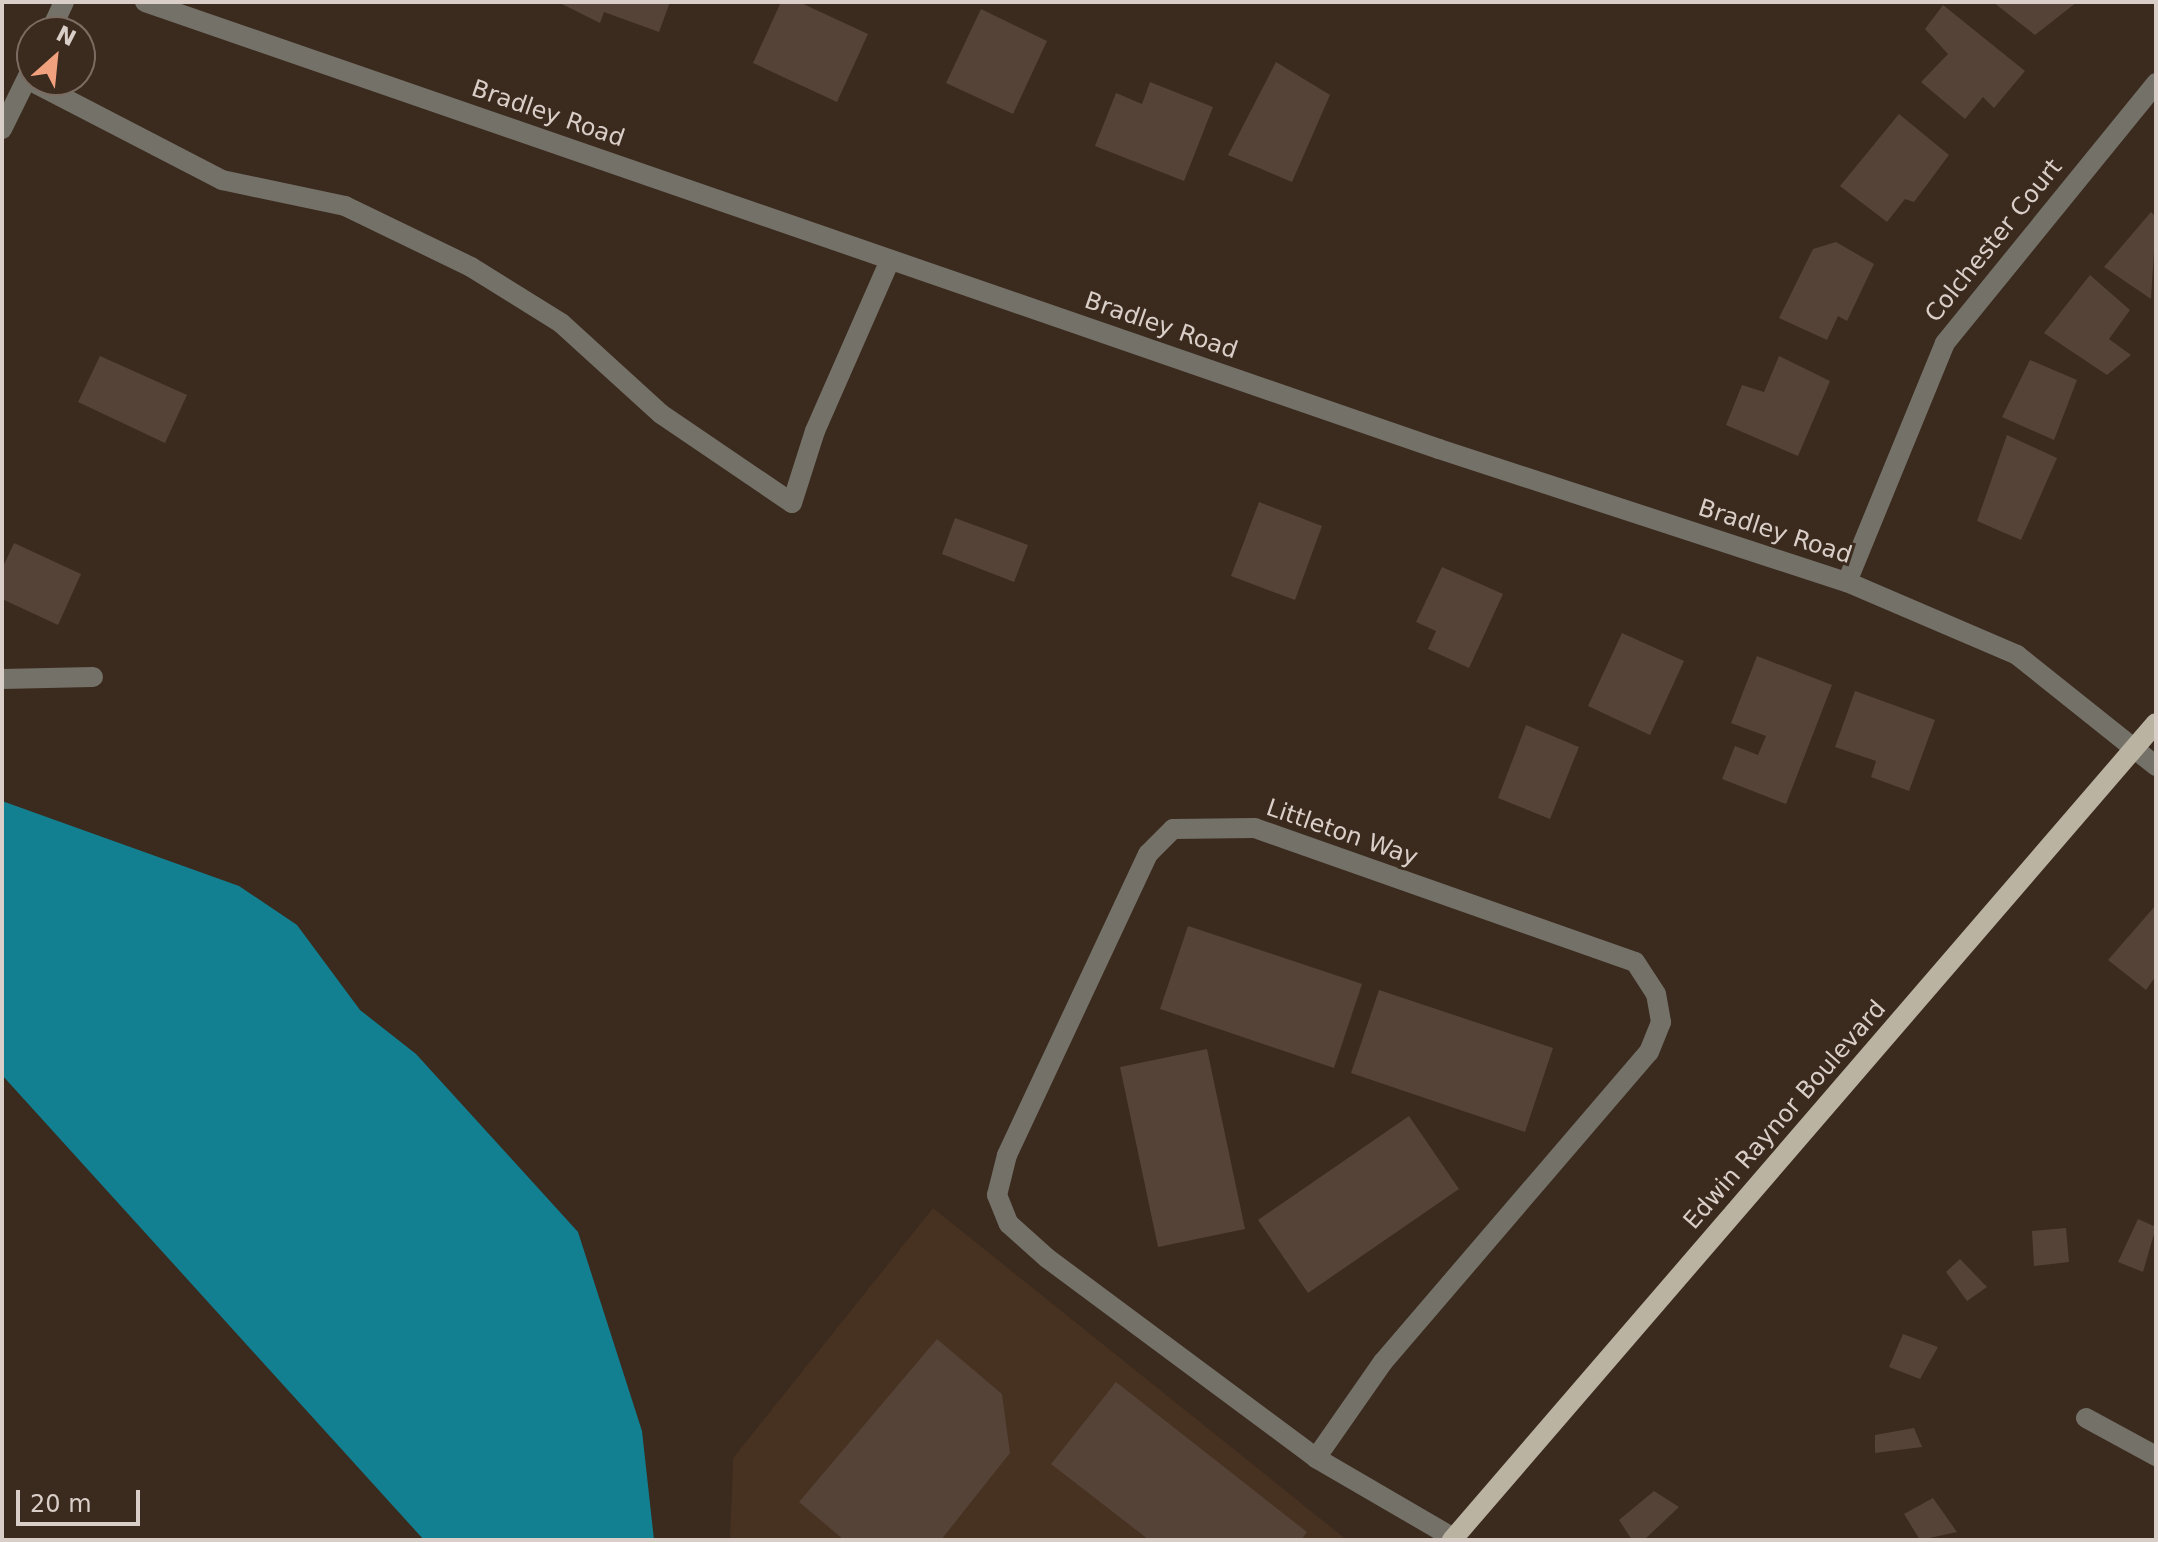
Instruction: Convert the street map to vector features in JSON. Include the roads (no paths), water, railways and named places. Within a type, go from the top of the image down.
[{"type":"main road","name":"Edwin Raynor Boulevard","points":[[1454,1539],[2156,723]]},
{"type":"street","name":"Bradley Road","points":[[145,2],[890,260],[1847,582],[2017,655],[2156,766]]},
{"type":"street","name":"Colchester Court","points":[[1847,582],[1945,343],[2156,83]]},
{"type":"street","points":[[2,129],[18,96]]},
{"type":"street","points":[[69,96],[222,180],[345,206],[471,267],[561,323],[661,414],[792,503],[815,431],[890,260]]},
{"type":"street","points":[[2,679],[93,677]]},
{"type":"street","name":"Littleton Way","points":[[1316,1458],[1383,1362],[1649,1052],[1661,1022],[1656,994],[1635,962],[1255,828],[1173,829],[1148,854],[1007,1155],[997,1195],[1009,1224],[1047,1258],[1316,1458],[1454,1539]]},
{"type":"street","points":[[2086,1418],[2156,1456]]},
{"type":"water","points":[[2,801],[239,886],[297,925],[360,1010],[416,1054],[578,1232],[642,1431],[654,1540],[424,1540],[2,1075]]}]
